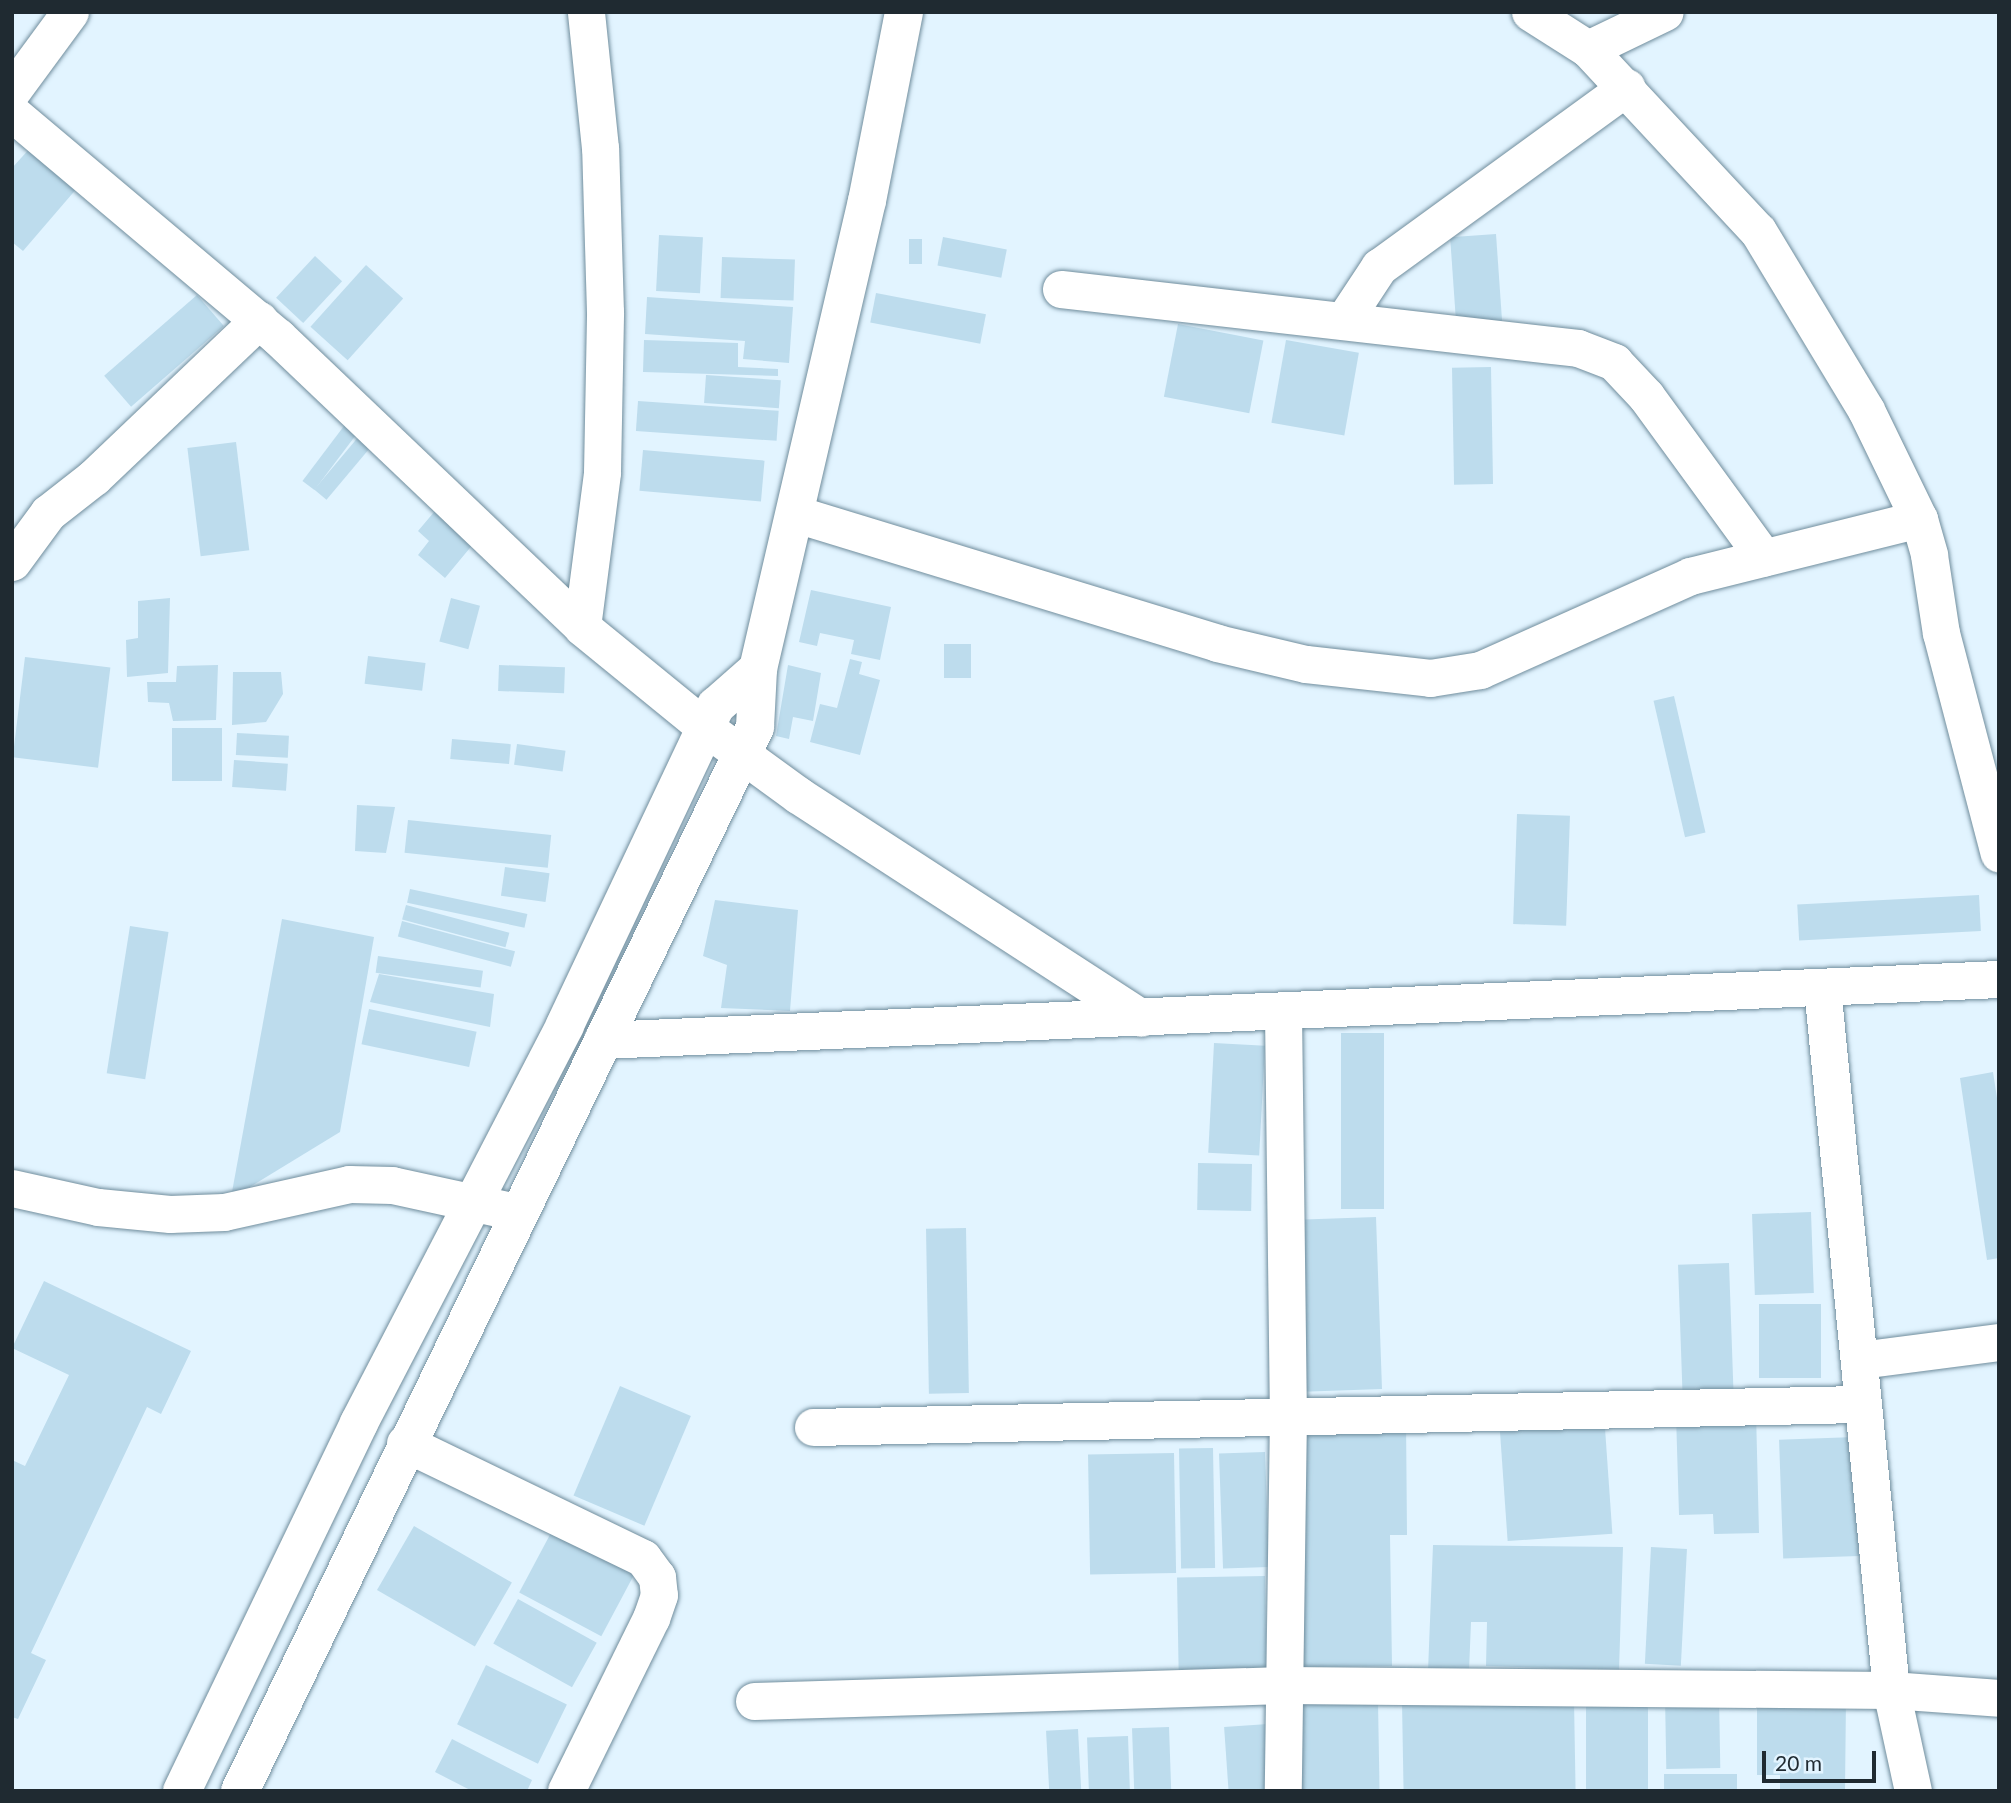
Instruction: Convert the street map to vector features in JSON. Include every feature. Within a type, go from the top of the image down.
[{"type":"main road","points":[[240,1791],[516,1212],[755,727],[758,669],[796,514],[904,12]]},
{"type":"main road","points":[[182,1791],[473,1202],[565,1025],[716,706],[758,669]]},
{"type":"street","points":[[12,91],[71,12]]},
{"type":"street","points":[[582,627],[602,472],[604,312],[600,148],[586,12]]},
{"type":"street","points":[[1530,12],[1588,49],[1627,87],[1758,231],[1866,410],[1919,519],[1941,633],[1999,854]]},
{"type":"street","points":[[1588,49],[1665,12]]},
{"type":"street","points":[[1344,320],[1379,267],[1627,87]]},
{"type":"street","points":[[12,113],[259,320],[582,627],[706,728],[741,754],[1141,1018]]},
{"type":"street","points":[[1062,289],[1578,348],[1614,362],[1646,396],[1764,558]]},
{"type":"street","points":[[15,553],[48,513],[94,477],[259,320]]},
{"type":"street","points":[[796,514],[1217,643],[1306,664],[1430,678],[1480,670],[1690,576],[1919,519]]},
{"type":"street","points":[[601,1040],[1999,979]]},
{"type":"street","points":[[1822,987],[1891,1690],[1913,1791]]},
{"type":"street","points":[[1283,1012],[1288,1414],[1283,1791]]},
{"type":"street","points":[[12,1188],[98,1207],[170,1213],[225,1212],[349,1184],[392,1185],[516,1212]]},
{"type":"street","points":[[1860,1360],[1999,1342]]},
{"type":"street","points":[[813,1427],[1288,1414],[1861,1405]]},
{"type":"street","points":[[405,1443],[643,1558],[657,1577],[659,1595],[651,1618],[566,1791]]},
{"type":"street","points":[[754,1701],[1284,1685],[1891,1690],[1999,1698]]},
{"type":"building","points":[[31,147],[78,187],[23,251],[12,242],[12,168]]},
{"type":"building","points":[[1496,234],[1502,323],[1456,326],[1450,237]]},
{"type":"building","points":[[659,235],[703,237],[700,293],[656,291]]},
{"type":"building","points":[[943,237],[1007,249],[1001,278],[937,265]]},
{"type":"building","points":[[909,239],[922,239],[922,264],[909,264]]},
{"type":"building","points":[[315,256],[342,281],[303,323],[276,298]]},
{"type":"building","points":[[722,257],[795,260],[794,301],[721,298]]},
{"type":"building","points":[[366,265],[403,298],[348,360],[310,327]]},
{"type":"building","points":[[876,293],[986,314],[980,344],[870,322]]},
{"type":"building","points":[[197,295],[224,326],[131,407],[104,376]]},
{"type":"building","points":[[647,297],[793,307],[789,363],[743,359],[745,341],[645,334]]},
{"type":"building","points":[[1178,324],[1263,341],[1249,413],[1164,397]]},
{"type":"building","points":[[644,340],[738,343],[738,367],[778,369],[778,376],[643,372]]},
{"type":"building","points":[[1286,340],[1359,353],[1344,436],[1271,423]]},
{"type":"building","points":[[1491,367],[1493,484],[1454,485],[1452,368]]},
{"type":"building","points":[[706,375],[781,380],[779,408],[704,403]]},
{"type":"building","points":[[638,401],[779,411],[777,441],[636,431]]},
{"type":"building","points":[[350,418],[362,427],[314,490],[302,481]]},
{"type":"building","points":[[365,429],[377,439],[326,500],[314,490]]},
{"type":"building","points":[[236,442],[249,550],[201,556],[187,448]]},
{"type":"building","points":[[643,450],[765,461],[761,501],[639,491]]},
{"type":"building","points":[[440,505],[479,537],[445,578],[418,555],[429,541],[418,531]]},
{"type":"building","points":[[811,590],[891,607],[880,660],[851,654],[854,640],[820,633],[817,646],[799,642]]},
{"type":"building","points":[[170,598],[168,673],[127,677],[126,640],[138,638],[138,601]]},
{"type":"building","points":[[451,598],[480,606],[468,649],[439,641]]},
{"type":"building","points":[[944,644],[971,644],[971,678],[944,678]]},
{"type":"building","points":[[368,656],[426,663],[422,691],[365,684]]},
{"type":"building","points":[[25,657],[110,667],[98,768],[13,757]]},
{"type":"building","points":[[850,659],[862,662],[859,674],[880,680],[860,755],[810,742],[820,704],[837,708]]},
{"type":"building","points":[[218,665],[216,720],[173,721],[169,703],[148,702],[147,682],[176,682],[177,666]]},
{"type":"building","points":[[499,665],[565,667],[564,693],[498,691]]},
{"type":"building","points":[[788,665],[821,673],[813,721],[793,717],[789,739],[776,736]]},
{"type":"building","points":[[233,672],[281,672],[283,694],[266,722],[232,725]]},
{"type":"building","points":[[1674,696],[1705,832],[1685,837],[1654,701]]},
{"type":"building","points":[[172,728],[222,728],[222,781],[172,781]]},
{"type":"building","points":[[237,733],[289,736],[288,758],[236,755]]},
{"type":"building","points":[[452,739],[511,744],[509,764],[450,759]]},
{"type":"building","points":[[517,744],[566,751],[563,772],[514,765]]},
{"type":"building","points":[[234,760],[288,764],[286,791],[232,787]]},
{"type":"building","points":[[357,805],[395,807],[386,853],[355,851]]},
{"type":"building","points":[[1517,814],[1570,816],[1566,926],[1513,924]]},
{"type":"building","points":[[408,820],[551,835],[548,868],[405,853]]},
{"type":"building","points":[[505,867],[550,873],[546,902],[501,896]]},
{"type":"building","points":[[410,889],[527,914],[524,928],[407,903]]},
{"type":"building","points":[[1979,895],[1981,931],[1799,940],[1797,905]]},
{"type":"building","points":[[715,900],[798,910],[790,1011],[721,1008],[727,965],[703,956]]},
{"type":"building","points":[[406,905],[509,933],[505,947],[402,919]]},
{"type":"building","points":[[282,919],[374,937],[340,1132],[240,1193],[232,1192]]},
{"type":"building","points":[[402,921],[515,951],[511,967],[398,936]]},
{"type":"building","points":[[130,926],[169,932],[145,1079],[107,1073]]},
{"type":"building","points":[[378,956],[483,971],[481,988],[376,973]]},
{"type":"building","points":[[379,974],[494,994],[490,1027],[370,1002]]},
{"type":"building","points":[[369,1009],[477,1032],[469,1067],[362,1044]]},
{"type":"building","points":[[1341,1033],[1384,1033],[1384,1209],[1341,1209]]},
{"type":"building","points":[[1214,1043],[1265,1046],[1259,1156],[1208,1153]]},
{"type":"building","points":[[1993,1072],[1999,1111],[1999,1258],[1987,1260],[1960,1078]]},
{"type":"building","points":[[1198,1163],[1252,1164],[1251,1211],[1197,1210]]},
{"type":"building","points":[[1811,1212],[1814,1293],[1755,1295],[1752,1214]]},
{"type":"building","points":[[1376,1217],[1382,1389],[1296,1392],[1290,1220]]},
{"type":"building","points":[[966,1228],[969,1393],[929,1394],[926,1229]]},
{"type":"building","points":[[1729,1263],[1733,1390],[1682,1392],[1678,1265]]},
{"type":"building","points":[[44,1281],[191,1351],[161,1414],[147,1407],[31,1653],[46,1660],[18,1719],[12,1717],[12,1460],[25,1466],[69,1375],[12,1348]]},
{"type":"building","points":[[1759,1304],[1821,1304],[1821,1378],[1759,1378]]},
{"type":"building","points":[[620,1386],[691,1416],[644,1526],[574,1496]]},
{"type":"building","points":[[1756,1412],[1759,1533],[1714,1534],[1713,1514],[1679,1515],[1676,1415]]},
{"type":"building","points":[[1604,1414],[1612,1534],[1508,1541],[1499,1421]]},
{"type":"building","points":[[1406,1418],[1407,1535],[1390,1535],[1392,1666],[1303,1667],[1300,1419]]},
{"type":"building","points":[[1855,1437],[1859,1556],[1783,1559],[1779,1440]]},
{"type":"building","points":[[1213,1448],[1215,1568],[1181,1569],[1179,1449]]},
{"type":"building","points":[[1265,1452],[1269,1567],[1223,1569],[1219,1454]]},
{"type":"building","points":[[1174,1453],[1176,1573],[1090,1574],[1088,1455]]},
{"type":"building","points":[[414,1526],[512,1582],[475,1647],[377,1590]]},
{"type":"building","points":[[553,1529],[635,1573],[601,1636],[519,1593]]},
{"type":"building","points":[[1433,1545],[1623,1547],[1619,1670],[1486,1666],[1487,1622],[1471,1622],[1469,1671],[1428,1671]]},
{"type":"building","points":[[1651,1547],[1687,1549],[1681,1666],[1645,1664]]},
{"type":"building","points":[[1265,1576],[1267,1675],[1179,1677],[1177,1578]]},
{"type":"building","points":[[518,1599],[597,1643],[572,1687],[493,1644]]},
{"type":"building","points":[[486,1665],[567,1704],[538,1764],[457,1724]]},
{"type":"building","points":[[1719,1694],[1720,1768],[1666,1769],[1665,1695]]},
{"type":"building","points":[[1586,1698],[1648,1698],[1648,1791],[1586,1791]]},
{"type":"building","points":[[1757,1699],[1846,1699],[1845,1791],[1780,1791],[1780,1775],[1757,1775]]},
{"type":"building","points":[[1574,1700],[1576,1791],[1404,1791],[1402,1703]]},
{"type":"building","points":[[1378,1702],[1380,1791],[1296,1791],[1294,1703]]},
{"type":"building","points":[[1268,1724],[1273,1791],[1229,1791],[1224,1727]]},
{"type":"building","points":[[1169,1727],[1171,1791],[1134,1791],[1132,1728]]},
{"type":"building","points":[[1078,1729],[1081,1791],[1049,1791],[1046,1731]]},
{"type":"building","points":[[1128,1736],[1130,1791],[1089,1791],[1087,1737]]},
{"type":"building","points":[[452,1739],[532,1780],[527,1791],[472,1791],[435,1772]]},
{"type":"building","points":[[1664,1774],[1737,1774],[1737,1791],[1664,1791]]}]
